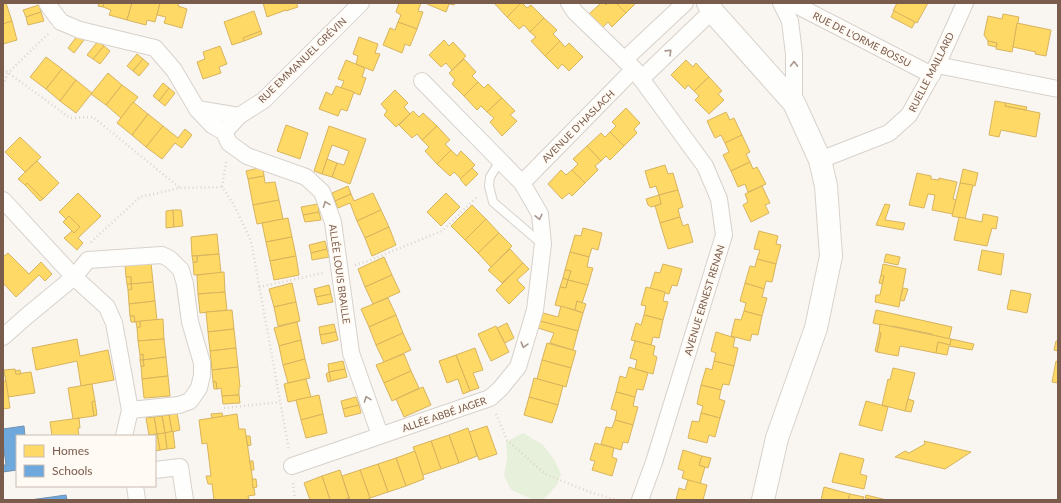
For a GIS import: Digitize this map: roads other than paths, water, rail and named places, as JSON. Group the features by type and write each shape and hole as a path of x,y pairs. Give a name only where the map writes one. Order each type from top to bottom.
{"main road":[{"path":"710,7 794,103 820,160 826,186 831,256 816,328 777,438 763,500"}],"street":[{"name":"ALLÉE LOUIS BRAILLE","path":"47,3 61,22 80,30 155,48 174,70 197,109 247,156 306,177 322,192 333,222 351,353 380,435"},
{"name":"RUE EMMANUEL GRÉVIN","path":"226,137 239,116 264,100 361,3"},
{"name":"AVENUE ERNEST RENAN","path":"569,3 575,12 633,69 705,166 719,199 724,235 654,462 640,500"},
{"name":"AVENUE D'HASLACH","path":"522,183 633,69 685,3"},
{"path":"781,3 790,21 794,47 794,103"},
{"name":"RUE DE L'ORME BOSSU","path":"792,3 934,70 1058,89"},
{"name":"RUELLE MAILLARD","path":"820,160 889,133 909,115 934,70 965,3"},
{"name":"AVENUE D'HASLACH","path":"633,69 710,7"},
{"name":"ALLÉE ABBÉ JAGER","path":"292,466 490,398 500,389 518,367 535,310 543,244 540,214 522,183 422,81"},
{"path":"197,109 239,116"},
{"path":"3,200 74,277 107,307 114,323 130,410 124,435"},
{"path":"3,337 74,277 88,260 162,255 170,259 181,270 185,284 190,322 202,363 202,375 199,388 190,400 179,405 130,410"},
{"path":"156,470 180,467 185,500"},
{"path":"135,487 137,500"}],"lane":[{"path":"500,161 490,177 489,186 493,202 543,244"}]}
